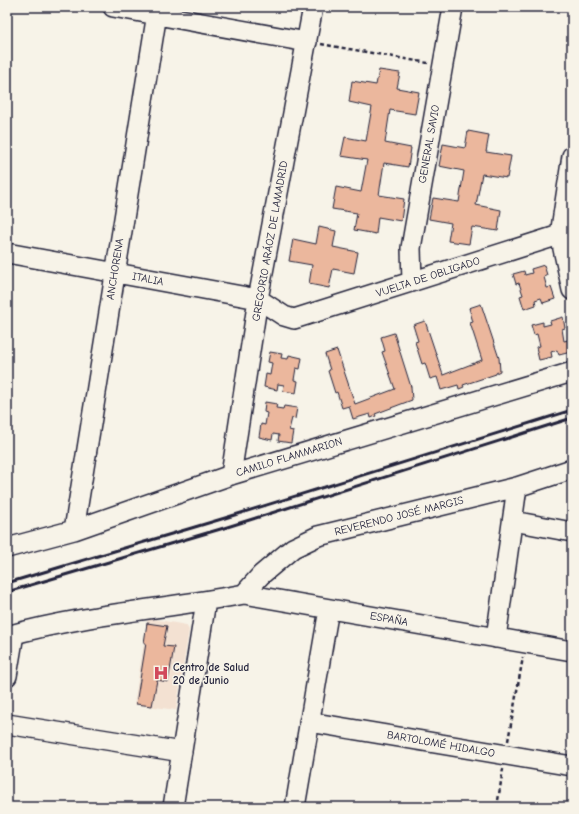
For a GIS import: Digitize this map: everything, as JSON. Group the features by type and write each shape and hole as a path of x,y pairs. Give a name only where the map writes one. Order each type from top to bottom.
{"street":[{"path":"113,7 157,11 307,42"},
{"name":"GREGORIO ARÁOZ DE LAMADRID","path":"231,475 258,299 313,7"},
{"name":"GENERAL SAVIO","path":"412,282 412,248 453,7"},
{"name":"ANCHORENA","path":"74,530 114,272 157,11"},
{"path":"572,156 566,233 572,290"},
{"name":"VUELTA DE OBLIGADO","path":"284,316 294,319 566,233"},
{"name":"ITALIA","path":"7,253 258,299 284,316"},
{"name":"CAMILO FLAMMARION","path":"12,545 74,530 231,475 572,372"},
{"name":"REVERENDO JOSÉ MARGIS","path":"244,594 261,575 293,548 318,536 517,487 572,469"},
{"path":"496,638 514,521 517,487"},
{"path":"514,521 572,532"},
{"name":"ESPAÑA","path":"206,601 244,594 572,651"},
{"path":"7,676 11,635 53,624 122,612 206,601 173,807"},
{"path":"295,807 329,609"},
{"name":"BARTOLOMÉ HIDALGO","path":"310,722 572,766"},
{"path":"7,724 182,752"}],"path":[{"path":"307,42 443,65"},
{"path":"496,807 525,643"}],"shaded area":[{"name":"Centro de Salud 20 de Junio","path":"148,618 186,625 189,630 176,710 134,704"}],"building":[{"path":"379,70 400,73 397,88 419,92 415,114 390,110 385,143 411,148 408,167 384,163 379,195 404,199 401,221 378,217 376,234 354,230 357,213 332,209 336,187 361,192 367,160 341,156 345,137 366,141 372,107 349,102 352,81 376,85"},
{"path":"468,131 489,135 486,152 511,156 507,178 482,174 476,205 501,210 498,231 472,227 469,244 448,241 451,223 429,219 433,198 459,202 464,171 439,166 443,144 465,148"},
{"path":"319,227 336,231 333,247 358,252 354,273 333,269 329,288 309,284 312,265 289,261 293,239 316,244"},
{"path":"544,265 547,275 544,277 547,288 551,287 555,299 543,303 541,298 535,300 536,305 524,309 520,296 523,295 519,283 516,284 513,274 524,271 525,275 532,273 531,269"},
{"path":"481,304 499,358 500,371 496,374 463,385 464,387 459,389 458,385 441,390 437,377 430,379 425,363 422,364 415,342 418,341 413,325 425,321 443,375 482,360 470,323 473,322 469,308"},
{"path":"563,317 565,328 562,329 564,341 568,340 571,352 559,355 557,350 551,352 552,357 539,360 536,347 540,346 537,334 534,335 531,325 543,322 543,326 551,324 550,321"},
{"path":"394,333 411,387 412,400 375,414 376,416 371,418 370,414 353,419 349,406 342,408 337,392 335,393 328,371 330,370 325,354 337,350 355,404 395,389 382,352 385,351 381,337"},
{"path":"270,352 282,354 281,358 288,359 289,355 302,358 300,369 296,368 294,380 298,381 296,393 283,391 284,385 278,384 277,390 264,387 266,374 270,375 272,363 268,362"},
{"path":"265,402 277,404 276,408 283,409 284,406 297,408 295,419 292,418 289,430 293,431 291,443 278,441 279,435 273,434 272,440 259,437 261,424 265,425 267,413 264,412"},
{"path":"147,623 167,626 163,646 174,647 168,682 157,680 152,706 136,704 146,643 144,643"}],"railway":[{"path":"7,583 225,518 572,410"},
{"path":"7,592 224,528 572,418"}],"place":[{"name":"Centro de Salud 20 de Junio","path":"161,673"}]}
